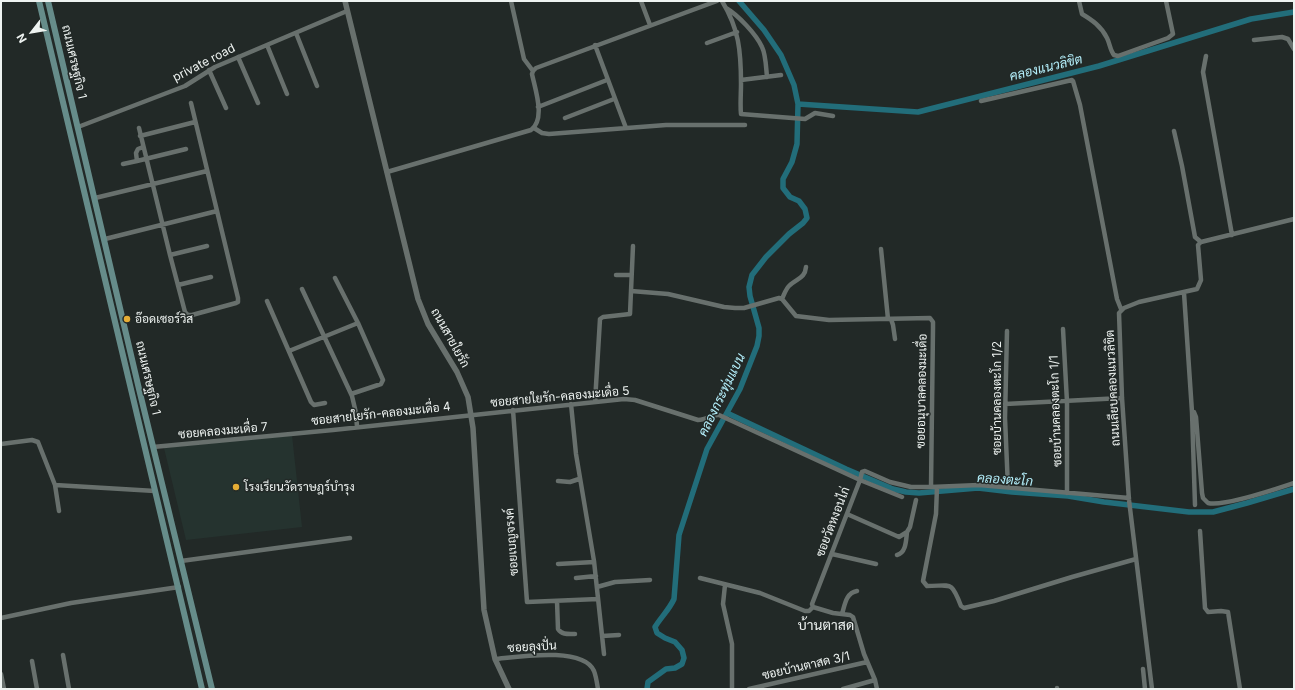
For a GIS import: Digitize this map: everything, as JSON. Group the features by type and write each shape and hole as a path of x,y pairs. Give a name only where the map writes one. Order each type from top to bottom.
{"main road":[{"name":"ถนนเศรษฐกิจ 1","path":"39,1 202,689"},
{"name":"ถนนเศรษฐกิจ 1","path":"48,1 153,448 212,689"},
{"path":"129,383 138,381"}],"street":[{"name":"ถนนสายใยรัก","path":"345,1 423,312 433,333 457,372 468,397 472,428 484,610 495,659 509,689"},
{"path":"387,172 534,128 539,118 532,74 533,71 524,59 511,1"},
{"path":"641,1 650,25"},
{"path":"533,71 536,68 595,45 717,1"},
{"path":"722,1 737,32 740,48 741,114 805,119 815,113 833,116"},
{"path":"1079,1 1082,14 1096,23 1107,39 1111,52 1114,56 1118,56 1168,38 1173,34 1166,1"},
{"path":"726,8 736,15 762,47 767,77"},
{"name":"private road","path":"78,127 186,86 209,70 347,11"},
{"path":"707,43 737,32"},
{"path":"296,33 317,86"},
{"path":"1254,40 1282,37 1288,38 1294,49"},
{"path":"267,45 287,94"},
{"path":"595,45 626,128"},
{"path":"1206,56 1203,72 1232,235"},
{"path":"238,57 258,103"},
{"path":"209,70 226,108"},
{"path":"741,80 781,75"},
{"path":"538,107 608,80"},
{"path":"981,101 1073,81 1082,119 1116,299 1121,309 1139,302 1197,289 1200,286 1201,280 1198,245 1201,242 1294,219"},
{"path":"565,118 614,98"},
{"path":"138,128 185,312 188,315 238,302 191,103"},
{"path":"140,136 195,122"},
{"path":"534,128 542,133 549,134 666,125 745,125"},
{"path":"1174,131 1195,237 1201,242"},
{"path":"137,161 136,152 138,149 143,147"},
{"path":"123,164 186,149"},
{"path":"95,198 207,170"},
{"path":"105,239 217,211"},
{"path":"170,255 207,246"},
{"path":"595,402 600,319 603,316 630,314 633,246"},
{"path":"881,249 889,319 893,324 895,340"},
{"path":"631,291 668,294 724,307 744,308 775,298 782,299 790,285 801,279 806,272 806,266"},
{"path":"616,275 631,275"},
{"path":"178,285 212,276"},
{"path":"335,278 358,323 383,380 381,384 351,394"},
{"path":"302,289 351,394 356,413 357,427"},
{"path":"1184,293 1192,412 1195,505"},
{"name":"ซอยอนุบาลคลองมะเดื่อ","path":"782,299 796,316 805,318 828,320 930,318 933,322 931,487"},
{"path":"267,301 311,402 314,405 325,403"},
{"name":"ถนนเลียบคลองแนวลิขิต","path":"1121,309 1119,313 1122,398 1129,499 1152,689"},
{"path":"289,352 358,323"},
{"name":"ซอยบ้านคลองตะโก 1/1","path":"1063,329 1067,402 1067,493"},
{"name":"ซอยบ้านคลองตะโก 1/2","path":"1008,332 1005,404 1008,488"},
{"path":"1005,404 1122,398"},
{"name":"ซอยสายใยรัก-คลองมะเดื่อ 5","path":"470,414 624,399 635,400 698,420 706,420 715,414 719,415"},
{"path":"571,404 579,479 596,576 604,654"},
{"name":"ซอยเบญจรงค์","path":"513,410 526,601 557,601 598,598"},
{"path":"1192,412 1194,412 1196,417 1203,498 1208,503 1225,502 1265,493 1294,483"},
{"name":"ซอยสายใยรัก-คลองมะเดื่อ 4","path":"294,434 470,414"},
{"name":"ซอยวัดหงอนไก่","path":"719,415 860,479 812,604 813,607"},
{"name":"ซอยคลองมะเดื่อ 7","path":"153,448 294,434"},
{"path":"1,444 32,440 38,442 55,484 59,511"},
{"path":"902,497 860,479 862,472 865,471 890,482 911,487 937,488 979,485 1129,499"},
{"path":"558,481 570,482 579,479"},
{"path":"55,484 155,491"},
{"path":"937,488 936,514 923,581 927,586 946,584 952,588 961,606 964,608 994,601 1136,559"},
{"path":"897,555 903,553 904,551 907,532 910,527 916,500"},
{"path":"847,514 899,537 907,532"},
{"path":"1200,531 1205,608 1208,612 1228,612 1240,689"},
{"path":"181,561 350,538"},
{"path":"832,554 876,564"},
{"path":"558,564 594,562"},
{"path":"576,578 596,576"},
{"path":"700,578 760,593 805,611 809,611 813,607 850,615 853,617 877,689"},
{"path":"597,587 615,582 650,580"},
{"path":"725,585 723,604 732,644 732,689"},
{"path":"1,618 71,603 179,587"},
{"path":"842,614 849,595 857,591"},
{"path":"557,601 558,629 564,634 575,634"},
{"path":"602,636 619,635"},
{"name":"ซอยลุงปั่น","path":"495,659 560,654 582,660 594,670 598,689"},
{"path":"63,655 69,689"},
{"path":"32,661 37,689"},
{"name":"ซอยบ้านตาสด 3/1","path":"749,689 867,662"},
{"path":"1143,670 1145,689"},
{"path":"1,674 4,689"},
{"path":"843,689 875,680"}],"shaded area":[{"name":"โรงเรียนวัดราษฎร์บํารุง","path":"292,435 302,527 186,540 164,448"}],"waterway":[{"name":"คลองกระทุ่มแบน","path":"647,689 648,682 666,669 675,668 682,664 684,658 682,650 675,642 657,633 655,627 674,599 679,535 707,449 740,389 757,346 759,328 749,287 752,275 766,257 807,218 805,209 799,201 790,197 783,188 783,179 792,162 797,144 798,104 794,85 781,55 764,30 739,1"},
{"name":"คลองแนวลิขิต","path":"798,104 918,112 1099,66 1251,19 1294,12"},
{"name":"คลองตะโก","path":"727,413 846,469 893,489 906,492 919,493 978,488 1068,496 1104,502 1189,512 1213,512 1294,489"}],"place":[{"name":"อ๊อดเซอร์วิส","path":"127,319"},
{"name":"โรงเรียนวัดราษฎร์บํารุง","path":"236,487"}],"district":[{"name":"บ้านตาสด","path":"826,626"}]}
